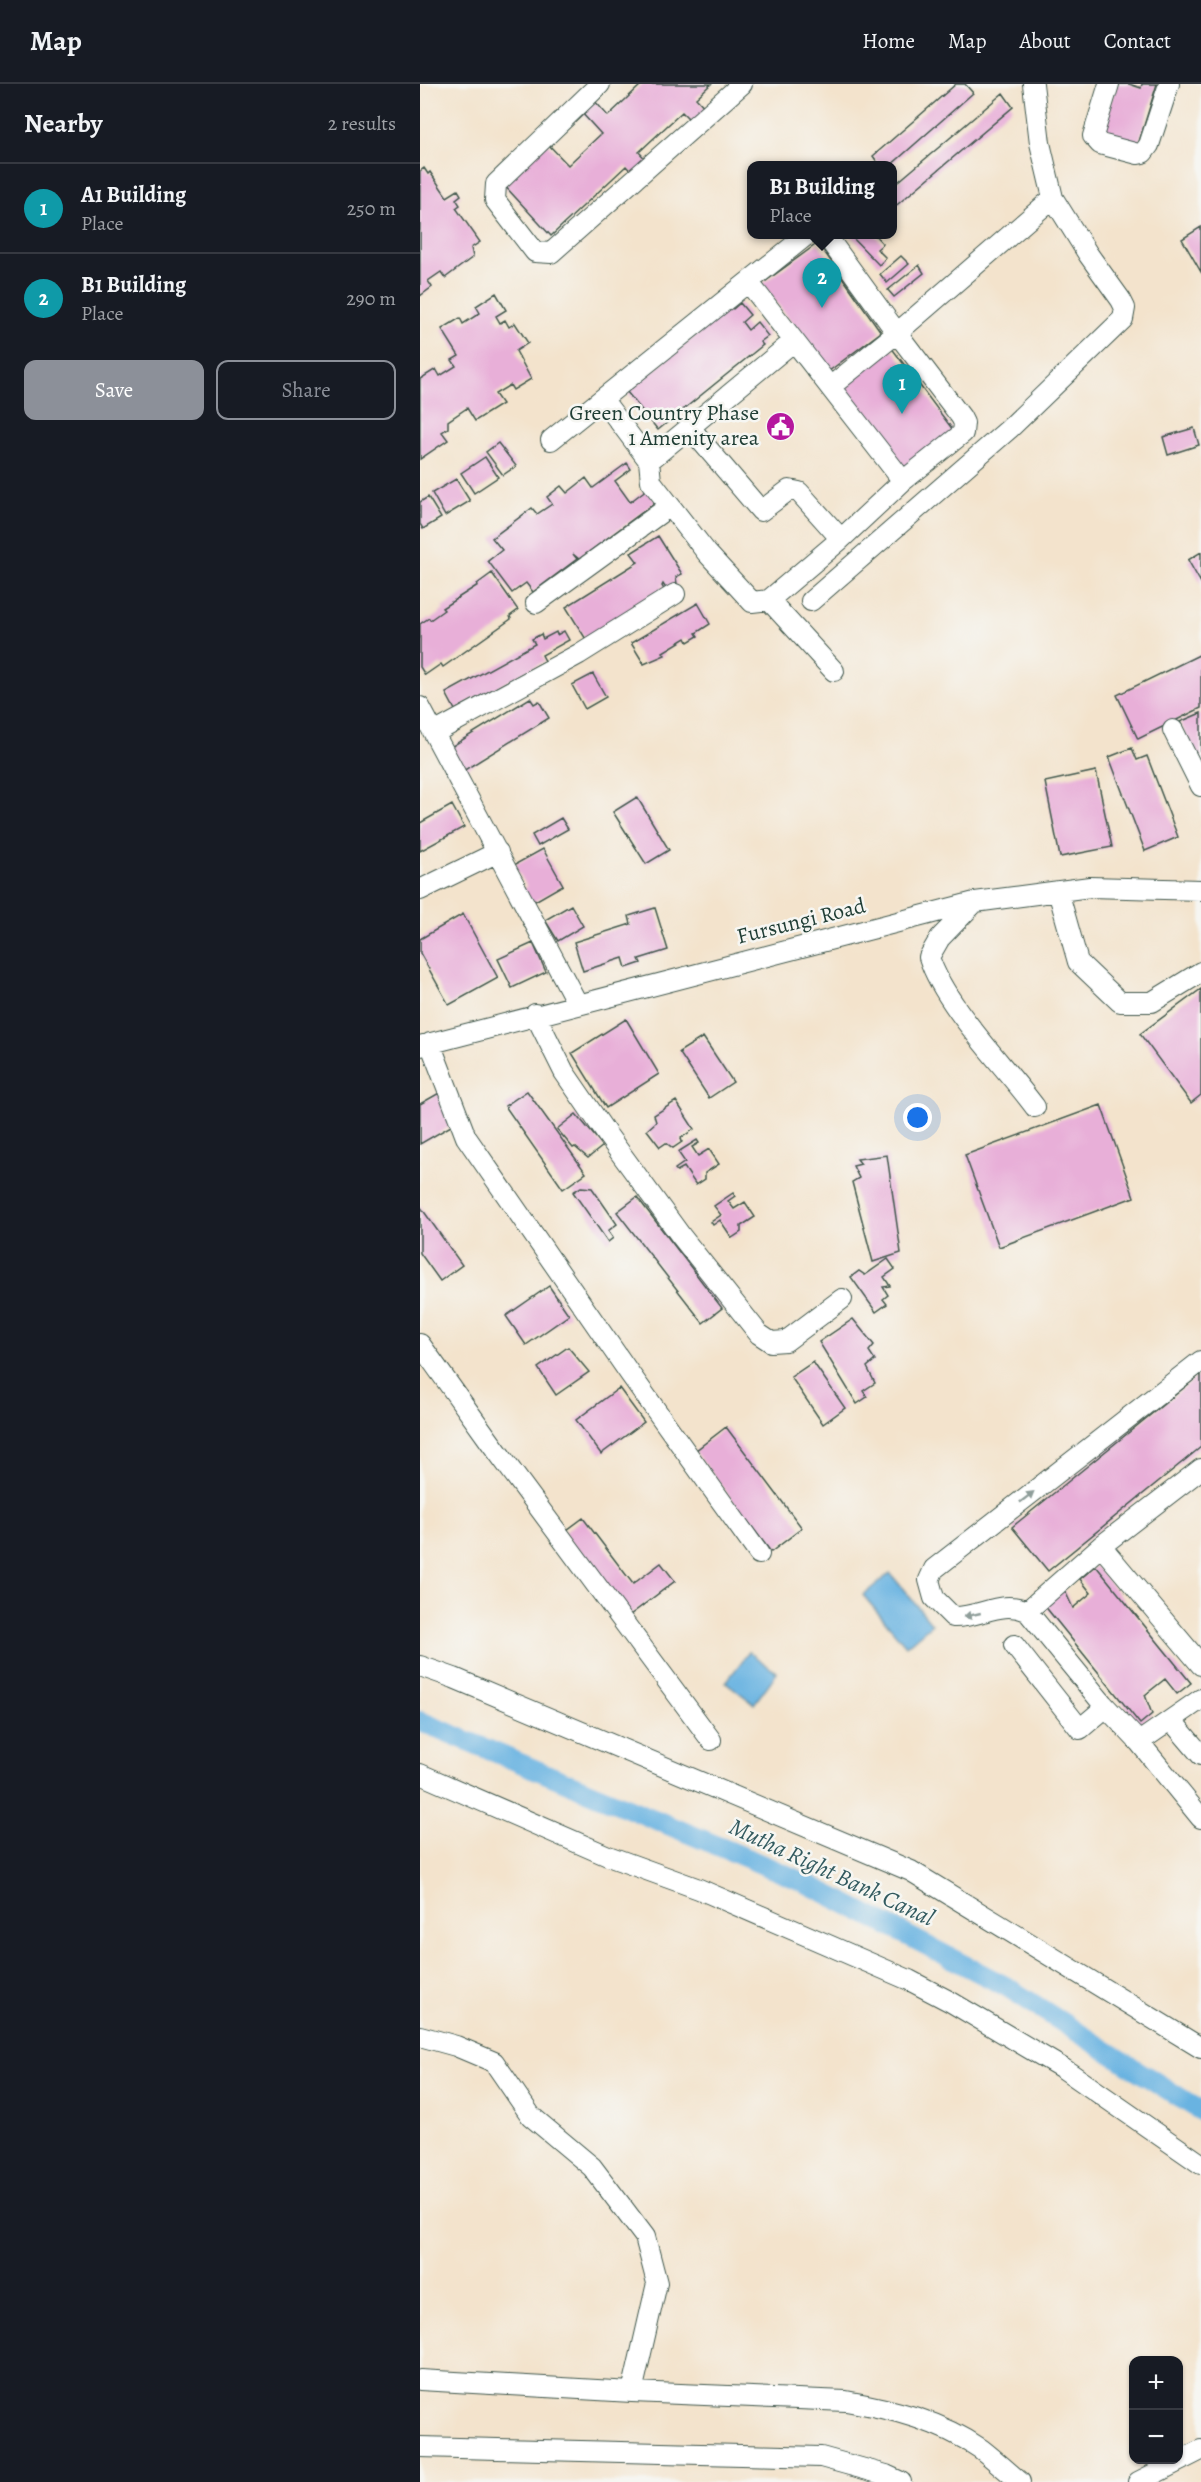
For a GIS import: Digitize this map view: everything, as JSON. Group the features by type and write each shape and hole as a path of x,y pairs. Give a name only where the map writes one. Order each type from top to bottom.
{"street":[{"path":"600,84 496,184 495,200 535,252 551,253 742,84"},
{"path":"811,602 1009,429 1123,319 1125,308 1121,300 1088,254 1053,198 1040,143 1032,84"},
{"path":"1109,84 1093,136 1100,144 1138,154 1143,153 1149,145 1169,84"},
{"path":"830,387 897,333 1053,198"},
{"path":"551,440 802,239"},
{"path":"603,400 649,461 651,481 747,599 759,603 769,600 841,539 903,481 960,436 965,428 961,417 829,239"},
{"path":"749,283 903,481"},
{"path":"649,461 691,429 794,342"},
{"path":"691,429 761,511 789,490 794,490 799,492 841,539"},
{"path":"536,603 670,506"},
{"path":"434,734 579,654 675,594"},
{"path":"769,600 834,671"},
{"path":"420,706 577,1004"},
{"path":"1173,730 1201,786"},
{"path":"420,890 498,852"},
{"name":"Fursungi Road","path":"425,1044 975,902 1090,887 1201,890"},
{"path":"1058,891 1078,962 1120,1002 1152,1002 1201,972"},
{"path":"975,902 940,938 929,957 935,975 1035,1107"},
{"path":"535,1014 564,1072 602,1127 681,1236 759,1334 771,1342 786,1341 842,1299"},
{"path":"425,1044 465,1137 759,1554"},
{"path":"420,1344 490,1443 711,1740"},
{"path":"1199,1811 1106,1707 1027,1611 1016,1606 997,1607 970,1618 954,1617 934,1598 929,1580 934,1569 1201,1361"},
{"path":"1027,1611 1101,1546 1201,1469"},
{"path":"1101,1546 1201,1665"},
{"path":"1014,1645 1080,1729 1106,1707"},
{"path":"420,1666 476,1687 911,1871 1201,2048"},
{"path":"1139,1742 1201,1699"},
{"path":"1172,1721 1201,1755"},
{"path":"420,1774 608,1856 699,1889 909,1980 951,2002 1064,2069 1201,2164"},
{"path":"420,2036 456,2046 494,2062 531,2116 592,2167 645,2237 657,2283 632,2392"},
{"path":"420,2380 846,2401 878,2407 923,2420 954,2433 981,2449 1020,2482"},
{"path":"420,2447 821,2457 886,2475 901,2482"},
{"path":"1138,2482 1201,2450"}],"water":[{"path":"890,1573 932,1624 906,1646 863,1595"},
{"path":"749,1652 777,1673 754,1704 726,1682"}],"building":[{"path":"642,84 711,84 696,98 708,111 694,124 682,112 639,152 650,164 636,177 626,166 551,236 503,184 547,143 568,165 601,134 581,112 594,100 608,116"},
{"path":"956,84 965,84 973,93 896,161 876,161 873,156"},
{"path":"1116,84 1129,84 1141,88 1142,84 1157,84 1137,148 1100,136"},
{"path":"1003,93 1013,107 897,205 897,183"},
{"path":"424,168 428,174 430,172 447,197 458,190 461,195 456,199 460,205 456,208 480,242 471,248 473,257 445,278 441,272 428,281 432,287 420,296 420,171"},
{"path":"1201,227 1201,272 1182,239"},
{"path":"854,239 878,239 883,244 877,249 886,258 879,265"},
{"path":"818,243 881,332 829,371 762,284"},
{"path":"901,256 909,264 887,283 880,274"},
{"path":"919,265 924,273 894,297 888,290"},
{"path":"496,293 506,310 496,316 500,323 505,320 509,327 515,323 528,343 516,351 531,379 513,390 510,385 495,394 502,404 475,421 467,408 448,421 448,428 442,432 448,440 420,459 420,379 436,369 440,376 456,366 452,360 459,356 442,329 460,318 463,324 480,313 476,306"},
{"path":"740,303 750,315 742,322 748,330 757,322 768,336 760,342 763,345 658,430 627,392 731,306 733,309"},
{"path":"891,347 962,442 912,482 842,387"},
{"path":"1194,428 1199,445 1168,455 1163,437"},
{"path":"498,443 516,466 503,475 486,452"},
{"path":"485,457 498,477 474,493 461,473"},
{"path":"627,463 631,469 615,481 630,502 647,489 656,502 579,559 573,554 577,559 533,592 526,583 512,593 488,561 502,550 492,538 532,508 537,514 552,504 547,497 561,486 567,493 586,478 593,488"},
{"path":"456,479 470,501 445,516 432,493"},
{"path":"428,497 441,518 423,529 420,524 420,502"},
{"path":"658,536 682,574 676,577 677,584 667,590 663,584 666,593 587,641 566,607 638,562 631,553"},
{"path":"1201,552 1201,583 1188,560"},
{"path":"492,573 518,610 510,616 511,619 443,667 441,664 425,675 420,667 420,624 429,618 430,620 444,610 442,608 478,585"},
{"path":"698,603 710,624 696,633 698,636 688,642 686,638 663,652 665,655 644,664 631,643"},
{"path":"564,631 569,640 542,655 545,661 455,710 446,693 535,644 532,639 541,634 543,639 556,632 557,635"},
{"path":"1201,654 1201,708 1138,739 1117,695"},
{"path":"593,674 606,697 585,709 572,685"},
{"path":"530,698 534,704 539,701 549,718 463,771 449,748"},
{"path":"1201,713 1201,771 1180,722"},
{"path":"1132,748 1137,760 1147,756 1178,837 1145,851 1109,757"},
{"path":"1096,771 1112,847 1060,857 1045,782"},
{"path":"637,797 669,850 646,864 613,812"},
{"path":"452,805 464,827 420,851 420,823"},
{"path":"561,818 568,829 538,846 532,835"},
{"path":"543,849 563,885 530,904 522,890 527,887 514,865"},
{"path":"571,905 583,926 558,941 545,920"},
{"path":"655,908 668,950 639,959 641,963 626,968 623,958 583,971 574,942 631,924 629,916"},
{"path":"463,914 498,978 449,1005 420,953 420,939"},
{"path":"533,943 546,972 512,988 498,959"},
{"path":"1201,989 1201,1095 1191,1103 1140,1034"},
{"path":"626,1019 659,1074 606,1108 572,1053"},
{"path":"703,1037 733,1082 709,1098 679,1052"},
{"path":"527,1091 586,1173 563,1189 505,1106"},
{"path":"441,1092 458,1122 420,1144 420,1104"},
{"path":"676,1101 694,1129 681,1138 682,1142 673,1148 666,1143 660,1147 647,1130 656,1122 654,1115"},
{"path":"1101,1105 1134,1197 999,1247 965,1155"},
{"path":"576,1114 603,1146 588,1158 575,1147 573,1148 557,1129"},
{"path":"697,1140 699,1143 692,1147 698,1156 709,1149 719,1164 705,1173 705,1179 696,1185 684,1167 677,1171 675,1169 685,1162 678,1152"},
{"path":"887,1155 901,1253 873,1262 852,1182 859,1178 853,1166 861,1164 857,1159"},
{"path":"581,1187 592,1188 617,1224 608,1231 613,1238 608,1242 573,1192"},
{"path":"733,1193 735,1196 728,1201 734,1209 745,1202 755,1217 741,1226 741,1232 732,1238 720,1220 713,1225 711,1222 721,1215 714,1206"},
{"path":"637,1197 722,1308 703,1323 617,1212"},
{"path":"420,1206 462,1265 440,1281 420,1253"},
{"path":"888,1259 895,1269 884,1277 890,1286 883,1287 888,1295 883,1299 887,1304 876,1312 851,1277 859,1271 865,1275"},
{"path":"549,1286 569,1315 526,1345 506,1316"},
{"path":"853,1319 874,1345 869,1351 875,1360 867,1367 875,1383 863,1391 867,1397 857,1404 819,1342"},
{"path":"568,1347 589,1372 556,1395 538,1368"},
{"path":"813,1362 845,1408 823,1424 791,1377"},
{"path":"1201,1374 1201,1447 1048,1571 1012,1527"},
{"path":"619,1388 644,1422 601,1454 576,1420"},
{"path":"726,1427 802,1528 771,1552 695,1451"},
{"path":"583,1518 633,1584 661,1563 675,1581 626,1618 563,1533"},
{"path":"1096,1566 1191,1683 1177,1694 1165,1679 1145,1695 1152,1714 1140,1724 1044,1605 1064,1589 1073,1608 1091,1593 1080,1579"}],"waterway":[{"name":"Mutha Right Bank Canal","path":"420,1721 804,1882 1007,1987 1201,2111"}],"place":[{"name":"B1 Building","path":"822,308"},
{"name":"A1 Building","path":"902,414"},
{"name":"Green Country Phase 1 Amenity area","path":"780,426"}]}
